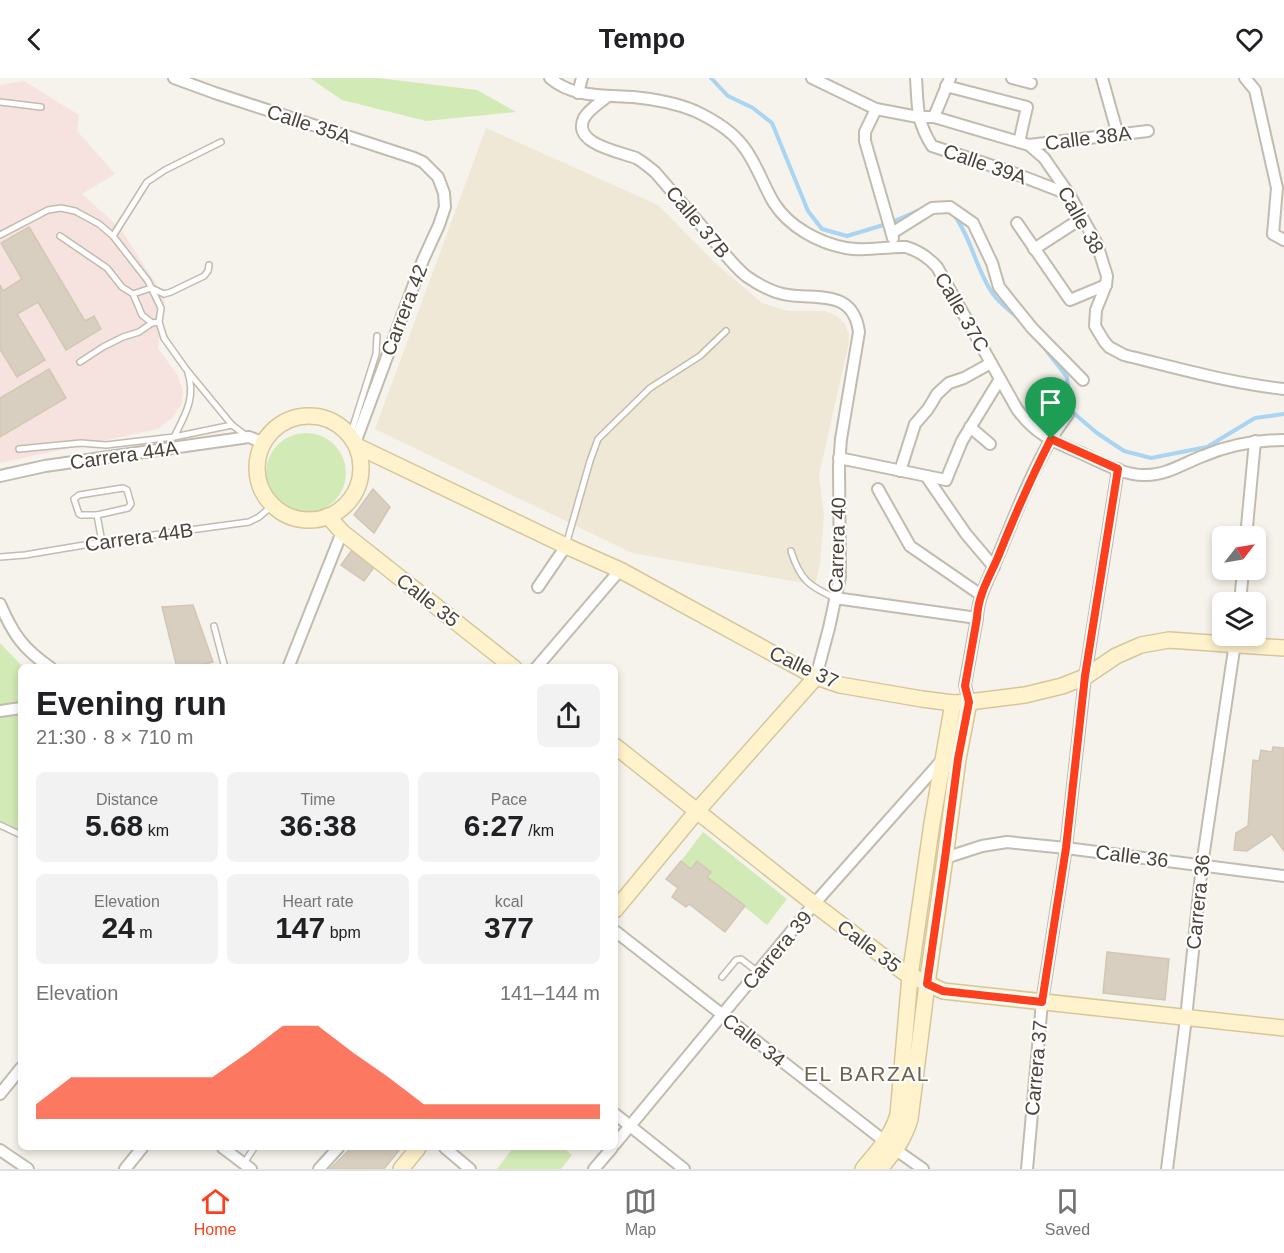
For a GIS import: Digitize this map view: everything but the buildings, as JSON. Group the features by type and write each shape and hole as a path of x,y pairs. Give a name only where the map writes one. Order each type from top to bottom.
{"street":[{"name":"Calle 35A","path":"174,78 414,158 423,162 438,177"},
{"name":"Calle 37C","path":"550,78 558,85 578,93 667,102 696,112 720,126 744,147 775,205 809,235 846,248 906,247 926,256 937,267 1017,409 1032,427 1051,439 1118,469 1145,476 1158,474 1220,450 1255,441 1284,440"},
{"path":"578,93 582,78"},
{"name":"Calle 38","path":"812,78 876,109 918,117 934,117 1024,143 1044,158 1069,194 1097,244 1107,276 1106,285 1096,310 1095,326 1104,341 1116,351 1124,354 1225,380 1284,389"},
{"path":"916,78 918,117"},
{"path":"1012,78 1031,83"},
{"path":"1102,78 1118,135"},
{"path":"1245,78 1255,90 1277,188 1273,234 1284,240"},
{"path":"934,117 948,82 1027,107 1024,143"},
{"name":"Calle 37B","path":"608,96 585,117 583,129 588,140 640,160 655,172 731,261 746,275 782,294 836,300 852,311 857,320"},
{"path":"876,109 865,132 865,141 896,247"},
{"name":"Calle 39A","path":"918,117 923,132 932,146 1069,194"},
{"name":"Calle 38A","path":"1024,143 1148,131"},
{"name":"Carrera 42","path":"354,442 423,260 443,216 444,193 438,177"},
{"path":"891,230 932,208 950,207 973,223 992,263 999,287 1032,327 1083,380"},
{"path":"1034,249 1082,218"},
{"path":"1017,223 1070,300 1106,285"},
{"name":"Carrera 40","path":"618,906 697,811 816,676 830,628 840,577 841,439 858,339 857,320"},
{"path":"900,471 915,424 937,394 949,384 991,363"},
{"path":"840,458 946,480 962,441 1000,379"},
{"path":"880,1169 890,1146 898,1115 910,976 932,823 969,702 965,686 978,606 984,585 994,567 1029,482 1051,439 1068,414"},
{"path":"314,416 330,420 344,430 354,442 361,459 356,490 341,508 328,516 312,519 288,515 273,505 264,492 258,476 256,440 281,424 296,417 314,416"},
{"path":"970,428 990,444"},
{"name":"Carrera 44A","path":"0,476 45,466 256,440"},
{"path":"1247,526 1255,441"},
{"name":"Calle 37","path":"354,442 620,570 816,676 840,685 922,699 953,703 969,702 1025,695 1062,686 1141,645 1169,640 1212,640"},
{"name":"Carrera 37","path":"1027,1169 1042,1002 1066,848 1085,676 1118,469"},
{"path":"926,476 966,534 994,567"},
{"path":"878,489 910,546 981,596"},
{"name":"Calle 35","path":"328,516 342,532 509,664"},
{"path":"290,664 342,532"},
{"path":"538,587 566,546"},
{"path":"539,664 620,570"},
{"path":"836,598 977,618"},
{"path":"0,604 18,639 46,664"},
{"name":"Calle 37","path":"1266,645 1284,648"},
{"name":"Carrera 36","path":"1167,1169 1202,865 1235,646"},
{"path":"863,1169 905,1135 910,1119 945,858 953,703 965,686"},
{"path":"0,711 18,708"},
{"name":"Calle 35","path":"618,748 905,973 943,991 1284,1029"},
{"name":"Carrera 39","path":"618,1141 814,904 950,759"},
{"name":"Calle 36","path":"945,858 969,849 994,843 1007,843 1066,848 1284,876"},
{"name":"Calle 34","path":"618,933 890,1146 923,1169"},
{"path":"0,1094 18,1072"},
{"path":"618,1116 684,1169"},
{"path":"0,1149 28,1169"},
{"path":"125,1169 140,1150"},
{"path":"226,1150 247,1166"},
{"path":"320,1169 336,1150"},
{"path":"401,1169 416,1150"},
{"path":"447,1150 471,1169"},
{"name":"Carrera 39","path":"594,1169 611,1150"}],"lane":[{"path":"0,102 41,107"},
{"path":"113,236 147,182 165,170 221,142"},
{"path":"0,234 48,210 61,208 99,224 113,236 142,271 162,308 159,322 164,338 186,369 232,425 256,440"},
{"path":"60,236 107,268 122,287 133,294 142,315 152,323"},
{"path":"133,294 151,288 164,294 171,292 204,276 209,265"},
{"path":"80,362 103,347 139,332 152,323 159,322"},
{"path":"566,546 598,439 650,388 700,356 726,331"},
{"path":"354,442 376,354 377,336"},
{"path":"174,437 187,412 191,398 186,369"},
{"path":"19,449 81,443 106,445 174,437 232,425"},
{"path":"123,488 127,490 131,504 128,508 97,515 81,515 74,499 79,495 123,488"},
{"name":"Carrera 44B","path":"0,557 249,522 273,505"},
{"path":"97,515 102,542"},
{"path":"791,551 802,576 815,589 836,598"},
{"path":"214,626 224,664"},
{"path":"0,825 18,834"},
{"path":"723,977 738,959 758,972"},
{"path":"247,1166 253,1150"}],"shaded area":[{"path":"24,81 79,115 77,131 115,174 82,194 120,228 165,298 158,348 178,376 183,392 181,405 173,417 158,429 0,463 0,85"},
{"path":"486,128 658,205 713,261 762,303 788,311 825,311 837,316 845,324 849,335 848,347 819,475 824,517 820,564 815,585 632,553 375,429"}],"green space":[{"path":"310,78 378,78 477,90 516,112 426,121 342,100"},
{"path":"306,433 321,436 334,445 343,458 346,473 343,488 334,501 321,510 306,513 291,510 278,501 269,488 266,473 269,458 278,445 291,436"},
{"path":"0,643 20,664 18,664 18,833 0,822"},
{"path":"703,832 787,899 767,925 707,877 711,872 698,861 691,869 681,861"},
{"path":"511,1150 566,1150 572,1155 561,1169 497,1169"}],"waterway":[{"path":"711,78 728,96 753,108 772,123 808,211 822,229 847,236 890,223 924,208"},
{"path":"954,215 965,234 987,285 998,300 1017,317"},
{"path":"1042,345 1067,377 1070,410 1097,433 1124,451 1151,458 1207,447 1255,418 1284,414"}],"district":[{"name":"EL BARZAL","path":"867,1074"}],"route":[{"path":"1051,439 1118,469 1085,676 1066,848 1042,1002 943,991 927,984 958,759 969,702 965,686 978,606 984,585 994,567 1029,482 1051,439"}]}
